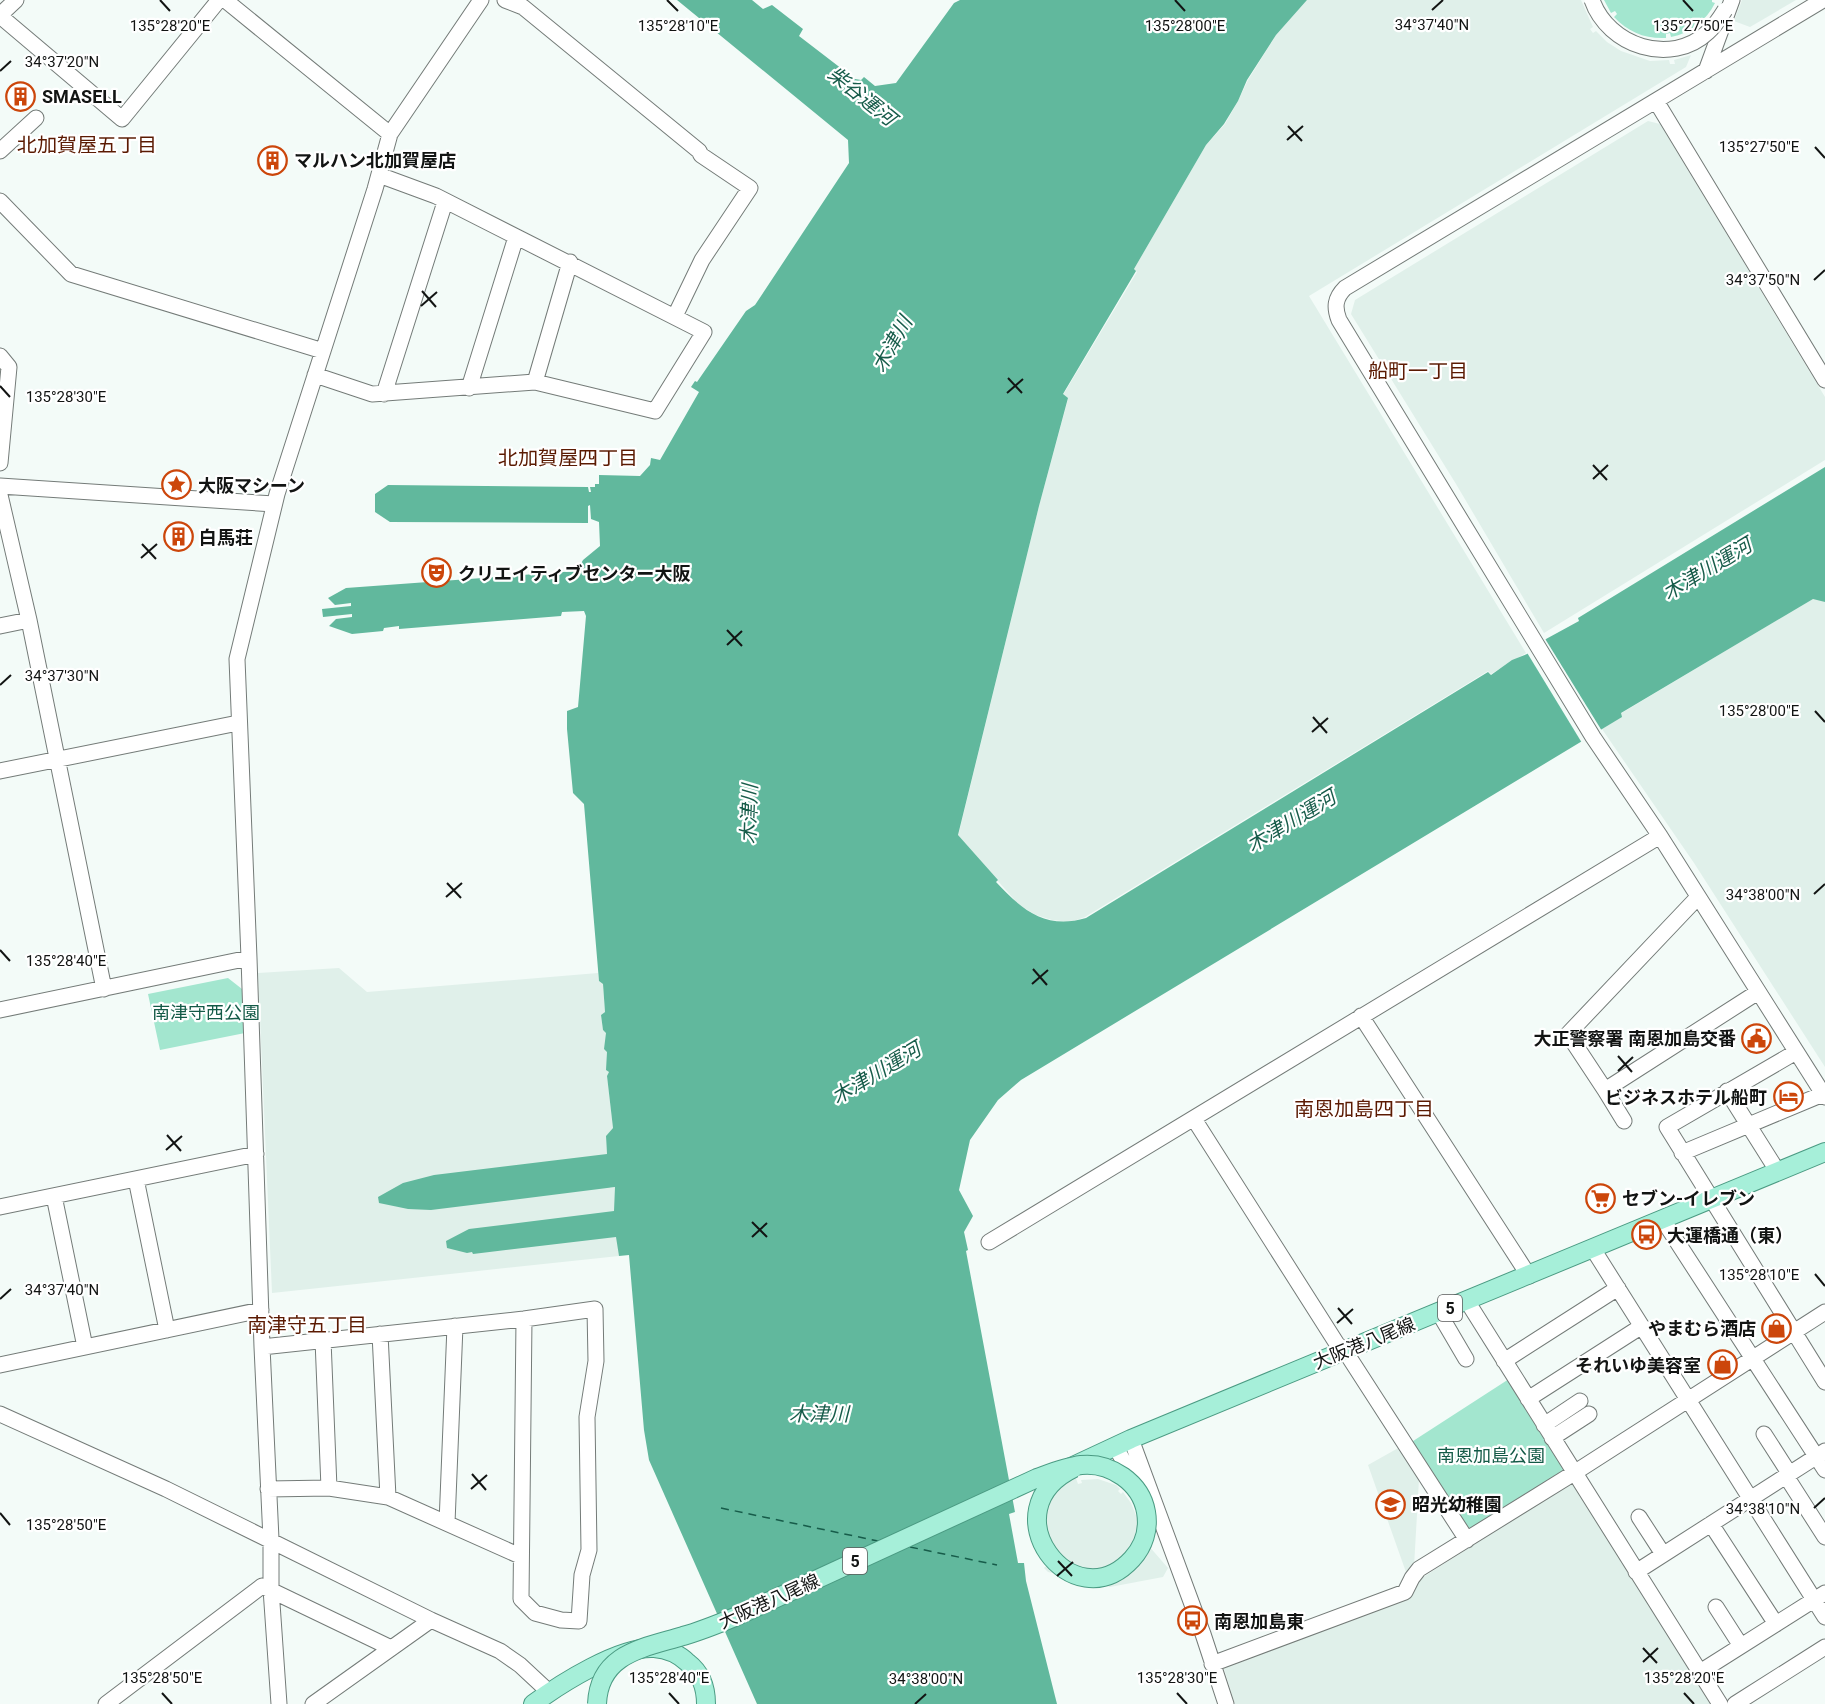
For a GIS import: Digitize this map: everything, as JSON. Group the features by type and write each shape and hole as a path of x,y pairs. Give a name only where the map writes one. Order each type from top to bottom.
{"main road":[{"name":"大阪港八尾線","path":"597,1704 599,1686 606,1674 616,1661 633,1651 706,1629 735,1617 1037,1478 1059,1470 1067,1468 1074,1467 1082,1465 1106,1468 1116,1473 1124,1477 1134,1487 1140,1496 1147,1516 1146,1529 1143,1544 1130,1562 1113,1573 1095,1577 1082,1576 1071,1573 1060,1568 1052,1560 1045,1551 1040,1542 1037,1530 1037,1519 1039,1507 1043,1496 1049,1487 1059,1477 1063,1474 1069,1470 1074,1468 1084,1466 1108,1469 1124,1478 1136,1490 1145,1513 1146,1529 1142,1544 1126,1564 1113,1572 1101,1575 1089,1576 1072,1572 1061,1567 1049,1556 1038,1530 1040,1507 1049,1488 1059,1477 1067,1471 1074,1465 1123,1442 1825,1152"},
{"name":"大阪港八尾線","path":"597,1704 601,1685 613,1666 633,1651 649,1648 676,1654 689,1662 702,1680 707,1704"},
{"name":"大阪港八尾線","path":"532,1704 601,1663 634,1651 656,1648 680,1656 693,1667 705,1691 707,1704"}],"street":[{"path":"16,0 0,16 122,119 219,0"},
{"path":"225,0 390,134"},
{"path":"279,1704 270,1589 271,1539 261,1347 237,658 274,504 390,134 481,0"},
{"path":"505,0 524,7 701,155 750,188 702,260 675,316"},
{"path":"1593,0 1600,16 1620,37 1643,47 1666,50 1686,45 1707,34 1718,22 1730,0"},
{"path":"1706,71 1725,21 1730,0"},
{"path":"1682,1153 1824,1095 1533,640 1339,320 1336,302 1339,294 1345,288 1706,71 1813,3"},
{"path":"1656,101 1825,380"},
{"path":"0,151 36,118"},
{"path":"315,375 372,394 535,382 655,411 704,332 436,196 379,175"},
{"path":"0,201 71,274 323,351"},
{"path":"384,394 445,202"},
{"path":"469,388 516,237"},
{"path":"535,382 570,262"},
{"path":"0,356 9,367 0,463"},
{"path":"0,486 274,504"},
{"path":"0,495 29,620 104,989"},
{"path":"0,626 29,620"},
{"path":"0,771 238,723"},
{"path":"989,1242 1660,836"},
{"path":"1624,1121 1568,1034 1698,897"},
{"path":"0,1010 249,958"},
{"path":"1605,1090 1758,992"},
{"path":"1361,1016 1529,1275"},
{"path":"1796,1052 1667,1127 1825,1382"},
{"path":"1727,1091 1778,1172"},
{"path":"1194,1119 1337,1344 1467,1540"},
{"path":"0,1207 256,1154"},
{"path":"136,1179 167,1330"},
{"path":"54,1196 85,1347"},
{"path":"1663,1220 1753,1359 1821,1454 1825,1470"},
{"path":"1593,1249 1750,1498 1820,1597 1825,1617"},
{"path":"1504,1361 1618,1288"},
{"path":"1467,1301 1720,1704"},
{"path":"261,1347 524,1319 595,1309 596,1361 587,1418 589,1550 582,1575 579,1621 561,1620 535,1613 521,1599 524,1319"},
{"path":"0,1365 261,1310"},
{"path":"1212,1664 1405,1592 1419,1569 1825,1312"},
{"path":"1439,1313 1466,1359"},
{"path":"447,1523 455,1326"},
{"path":"1528,1399 1642,1326"},
{"path":"380,1334 388,1497"},
{"path":"323,1340 329,1488"},
{"path":"1548,1431 1585,1408"},
{"path":"0,1414 166,1489 431,1620 500,1651 520,1665 549,1692"},
{"path":"1764,1434 1825,1537"},
{"path":"1123,1442 1169,1543 1226,1704"},
{"path":"1636,1572 1821,1454"},
{"path":"268,1489 329,1488 388,1497 520,1556"},
{"path":"1639,1517 1663,1554"},
{"path":"1711,1524 1776,1624"},
{"path":"106,1704 262,1586 391,1648"},
{"path":"1700,1672 1820,1597"},
{"path":"1716,1607 1741,1646"},
{"path":"313,1704 431,1620"},
{"path":"1735,1704 1825,1647"}],"shaded area":[{"path":"1307,0 1581,0 1593,27 1590,29 1593,33 1596,31 1621,51 1650,61 1669,60 1670,64 1675,64 1674,60 1691,55 1686,67 1309,296 1526,653 1491,674 1488,671 1085,917 1071,922 1052,920 1036,915 1019,905 958,836 1039,506 1068,399 1063,395 1137,272 1134,269 1206,145 1225,124 1248,80 1276,35"},
{"path":"1742,0 1796,0 1750,27 1734,21"},
{"path":"1648,121 1660,124 1825,397 1825,460 1544,633 1456,484 1351,314 1355,300"},
{"path":"1814,598 1825,602 1825,1067 1694,863 1602,729 1621,717 1620,714"},
{"path":"339,968 367,992 598,973 599,981 603,984 605,1012 601,1015 603,1030 606,1033 609,1074 607,1076 613,1128 606,1136 607,1154 610,1188 615,1187 619,1256 272,1293 258,973"},
{"path":"1400,1447 1419,1479 1414,1567 1407,1575 1368,1465"},
{"path":"1070,1461 1078,1484 1082,1483 1081,1480 1098,1479 1116,1485 1121,1494 1123,1492 1131,1503 1148,1545 1168,1568 1163,1577 1110,1587 1048,1572 1044,1568 1047,1565 1037,1553 1031,1539 1030,1509"},
{"path":"1572,1482 1714,1704 1235,1704 1224,1665 1414,1592 1414,1583"}],"green space":[{"path":"1604,0 1712,0 1715,3 1702,21 1691,29 1671,37 1670,33 1666,34 1666,38 1658,38 1637,34 1625,27 1614,17 1617,14 1615,11 1611,13"},
{"name":"南津守西公園","path":"228,978 242,989 245,1033 160,1050 148,994"},
{"name":"南恩加島公園","path":"1509,1379 1565,1468 1564,1473 1468,1533 1410,1443"}],"water":[{"path":"677,0 752,0 763,9 772,5 803,29 799,36 855,79 861,80 864,77 875,86 896,83 954,3 960,0 1307,0 1276,35 1247,80 1224,124 1206,145 1134,269 1136,271 1063,394 1068,398 958,835 998,880 996,882 1015,901 1036,915 1059,921 1086,918 1488,672 1491,675 1512,660 1527,654 1546,639 1579,621 1578,618 1825,467 1825,602 1813,599 1621,713 1622,717 1021,1080 998,1100 970,1140 959,1190 973,1216 964,1232 968,1250 966,1251 1015,1512 1009,1514 1018,1563 1024,1563 1026,1581 1057,1704 757,1704 649,1460 644,1430 629,1255 619,1256 616,1237 473,1254 447,1248 446,1241 469,1229 614,1211 615,1187 431,1210 408,1209 379,1203 378,1197 403,1183 434,1175 607,1154 606,1136 613,1128 607,1076 609,1072 606,1070 607,1052 604,1049 606,1033 603,1030 601,1015 605,1012 603,984 599,981 584,804 573,793 567,729 567,711 578,707 586,616 584,611 562,612 561,616 399,629 399,626 384,628 383,631 352,634 329,626 336,619 352,617 352,614 323,617 322,609 351,606 351,603 335,605 328,598 346,588 577,571 583,560 600,546 599,522 591,519 590,505 588,506 588,523 390,522 375,512 375,494 388,485 588,487 591,492 590,487 599,484 599,475 640,476 650,465 651,458 660,460 699,392 691,387 695,381 697,382 746,311 755,305 849,163 848,140"}],"pier":[{"path":"1544,637 1602,731 1582,743 1526,651"}],"ferry route":[{"path":"721,1508 878,1541"},
{"path":"910,1547 997,1565"}],"place":[{"name":"SMASELL","path":"21,96"},
{"name":"マルハン北加賀屋店","path":"273,160"},
{"name":"大阪マシーン","path":"177,485"},
{"name":"白馬荘","path":"178,537"},
{"name":"クリエイティブセンター大阪","path":"437,573"},
{"name":"大正警察署 南恩加島交番","path":"1757,1038"},
{"name":"ビジネスホテル船町","path":"1788,1097"},
{"name":"セブン-イレブン","path":"1601,1198"},
{"name":"大運橋通（東）","path":"1646,1235"},
{"name":"やまむら酒店","path":"1777,1328"},
{"name":"それいゆ美容室","path":"1722,1365"},
{"name":"昭光幼稚園","path":"1391,1504"},
{"name":"南恩加島東","path":"1193,1621"}],"district":[{"name":"北加賀屋五丁目","path":"87,145"},
{"name":"船町一丁目","path":"1418,371"},
{"name":"北加賀屋四丁目","path":"568,458"},
{"name":"南恩加島四丁目","path":"1364,1109"},
{"name":"南津守五丁目","path":"307,1325"}],"water label":[{"name":"柴谷運河","path":"862,96"},
{"name":"木津川","path":"892,344"},
{"name":"木津川運河","path":"1707,569"},
{"name":"木津川","path":"749,814"},
{"name":"木津川運河","path":"1291,821"},
{"name":"木津川運河","path":"876,1073"},
{"name":"木津川","path":"819,1414"}]}
